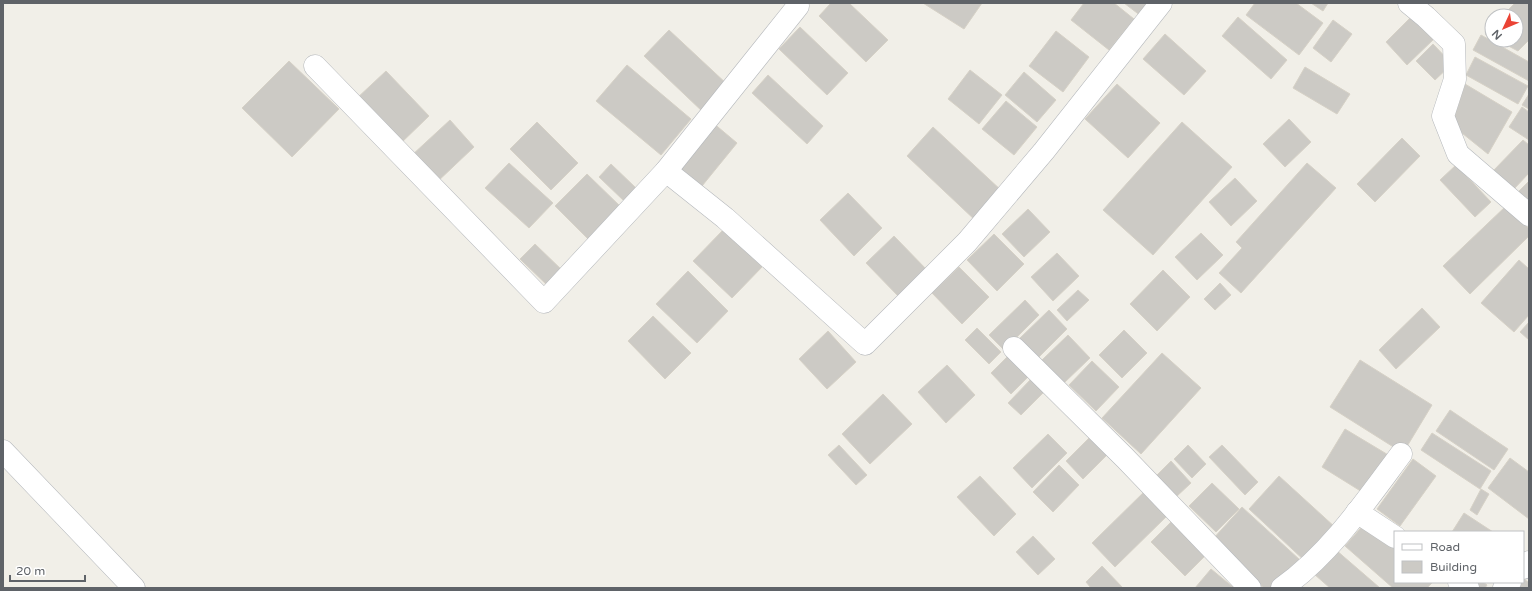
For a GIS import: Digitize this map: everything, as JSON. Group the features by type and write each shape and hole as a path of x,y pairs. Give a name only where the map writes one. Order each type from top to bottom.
{"street":[{"path":"666,171 726,218 865,344 967,242 1044,151 1161,3"},
{"path":"1409,3 1454,44 1455,79 1443,116 1458,154 1529,215"},
{"path":"316,66 544,302 666,171 798,6"},
{"path":"1014,348 1125,458 1250,588"},
{"path":"3,451 134,588"},
{"path":"1282,588 1309,566 1358,512 1401,454"},
{"path":"1358,512 1394,536"}],"building":[{"path":"831,3 849,3 888,40 866,62 819,16"},
{"path":"923,3 982,3 964,29"},
{"path":"1084,3 1114,3 1134,19 1109,50 1071,20"},
{"path":"1124,3 1151,3 1141,16"},
{"path":"1255,3 1296,3 1323,23 1299,55 1246,15"},
{"path":"1311,3 1328,3 1323,11"},
{"path":"1515,3 1529,3 1529,40 1524,45 1524,8 1510,8"},
{"path":"1414,14 1436,37 1407,65 1386,42"},
{"path":"1238,17 1287,60 1271,79 1222,36"},
{"path":"1333,20 1352,34 1331,62 1313,48"},
{"path":"800,27 848,73 827,95 779,49"},
{"path":"669,30 729,86 704,113 644,56"},
{"path":"1056,31 1089,57 1063,92 1029,66"},
{"path":"1165,34 1206,71 1184,95 1143,59"},
{"path":"1481,35 1484,37 1484,48 1504,48 1529,62 1529,81 1473,50"},
{"path":"1433,44 1452,64 1435,80 1416,61"},
{"path":"1512,48 1521,48 1518,51"},
{"path":"1475,57 1528,86 1518,104 1466,75"},
{"path":"289,61 339,109 292,157 242,108"},
{"path":"627,65 691,119 661,155 596,101"},
{"path":"1305,67 1350,94 1337,114 1293,88"},
{"path":"970,70 1002,95 979,124 948,99"},
{"path":"386,71 429,116 399,145 355,100"},
{"path":"1024,72 1056,100 1037,122 1005,95"},
{"path":"768,75 823,126 807,144 752,93"},
{"path":"1117,84 1160,123 1128,158 1085,119"},
{"path":"1465,84 1512,112 1488,154 1452,125"},
{"path":"1529,94 1529,109 1522,105"},
{"path":"1006,101 1037,127 1014,155 982,129"},
{"path":"1522,107 1529,112 1529,140 1509,127"},
{"path":"1289,119 1311,142 1285,167 1263,144"},
{"path":"450,120 474,147 436,183 411,156"},
{"path":"537,122 578,163 551,190 510,149"},
{"path":"712,122 737,143 702,186 677,166"},
{"path":"1182,122 1232,167 1153,255 1103,210"},
{"path":"933,127 1003,192 976,221 907,156"},
{"path":"1402,138 1420,156 1375,202 1357,184"},
{"path":"1523,140 1529,145 1529,173 1514,189 1493,171"},
{"path":"509,163 553,203 529,228 485,188"},
{"path":"1307,163 1336,188 1241,293 1219,273 1242,248 1236,242"},
{"path":"611,164 636,188 624,201 599,177"},
{"path":"1456,165 1491,202 1475,217 1440,180"},
{"path":"587,174 623,209 590,241 555,206"},
{"path":"1235,178 1257,201 1231,226 1209,202"},
{"path":"1529,181 1529,205 1517,193"},
{"path":"848,193 882,228 854,256 820,220"},
{"path":"1506,206 1529,229 1529,236 1470,294 1443,266"},
{"path":"1028,209 1050,232 1024,257 1002,234"},
{"path":"724,229 763,266 732,298 693,261"},
{"path":"1201,233 1223,255 1197,280 1175,257"},
{"path":"994,234 1024,264 997,291 967,260"},
{"path":"894,236 928,271 900,298 866,263"},
{"path":"535,244 564,272 549,287 520,259"},
{"path":"1057,253 1079,276 1053,301 1031,277"},
{"path":"1519,260 1529,269 1529,315 1514,332 1481,303"},
{"path":"959,267 989,297 962,324 932,293"},
{"path":"1163,270 1190,297 1157,331 1130,304"},
{"path":"688,271 728,311 697,343 656,304"},
{"path":"1220,283 1231,295 1215,310 1204,299"},
{"path":"1078,290 1089,300 1067,321 1057,310"},
{"path":"1025,300 1039,315 1004,350 989,335"},
{"path":"1422,308 1440,327 1396,369 1379,350"},
{"path":"1049,310 1067,329 1037,359 1018,340"},
{"path":"653,316 691,353 665,379 628,341"},
{"path":"1529,322 1529,340 1520,332"},
{"path":"977,328 1001,352 989,364 965,340"},
{"path":"1124,330 1147,353 1122,378 1099,355"},
{"path":"828,331 856,362 827,389 799,359"},
{"path":"1068,335 1090,358 1064,383 1042,360"},
{"path":"1012,352 1033,372 1011,394 991,373"},
{"path":"1162,353 1201,388 1141,454 1102,418"},
{"path":"1360,360 1432,405 1403,453 1330,407"},
{"path":"1092,361 1119,387 1096,411 1069,385"},
{"path":"947,365 975,395 946,423 918,392"},
{"path":"1032,378 1045,391 1021,415 1008,403"},
{"path":"883,394 912,424 870,464 842,434"},
{"path":"1450,410 1508,449 1494,470 1436,431"},
{"path":"1345,429 1390,456 1367,495 1322,467"},
{"path":"1094,433 1112,450 1083,479 1066,461"},
{"path":"1432,433 1491,471 1480,489 1421,450"},
{"path":"1048,434 1067,453 1032,488 1013,468"},
{"path":"839,445 867,475 856,485 828,455"},
{"path":"1188,445 1206,464 1192,478 1174,459"},
{"path":"1222,445 1258,482 1245,495 1209,457"},
{"path":"1510,458 1529,472 1529,519 1488,488"},
{"path":"1413,459 1436,476 1400,526 1377,509"},
{"path":"1171,461 1191,483 1176,497 1156,476"},
{"path":"1059,465 1079,485 1053,512 1033,492"},
{"path":"980,476 1016,514 994,536 957,497"},
{"path":"1279,476 1336,528 1306,562 1249,509"},
{"path":"1212,483 1239,509 1216,532 1189,506"},
{"path":"1147,489 1170,513 1115,567 1092,543"},
{"path":"1481,489 1489,494 1477,515 1470,510"},
{"path":"1242,507 1300,560 1274,588 1264,588 1212,540"},
{"path":"1464,513 1491,531 1453,531"},
{"path":"1175,518 1209,552 1185,576 1151,542"},
{"path":"1367,521 1394,545 1394,583 1432,583 1427,588 1393,588 1345,546"},
{"path":"1033,536 1055,559 1038,575 1016,552"},
{"path":"1336,550 1380,588 1330,588 1314,574"},
{"path":"1102,566 1123,588 1091,588 1086,582"},
{"path":"1211,569 1234,588 1195,588"},
{"path":"1524,579 1529,583 1529,588 1514,588 1518,583 1524,583"},
{"path":"1464,583 1484,583 1487,585 1485,588 1471,588"}]}
